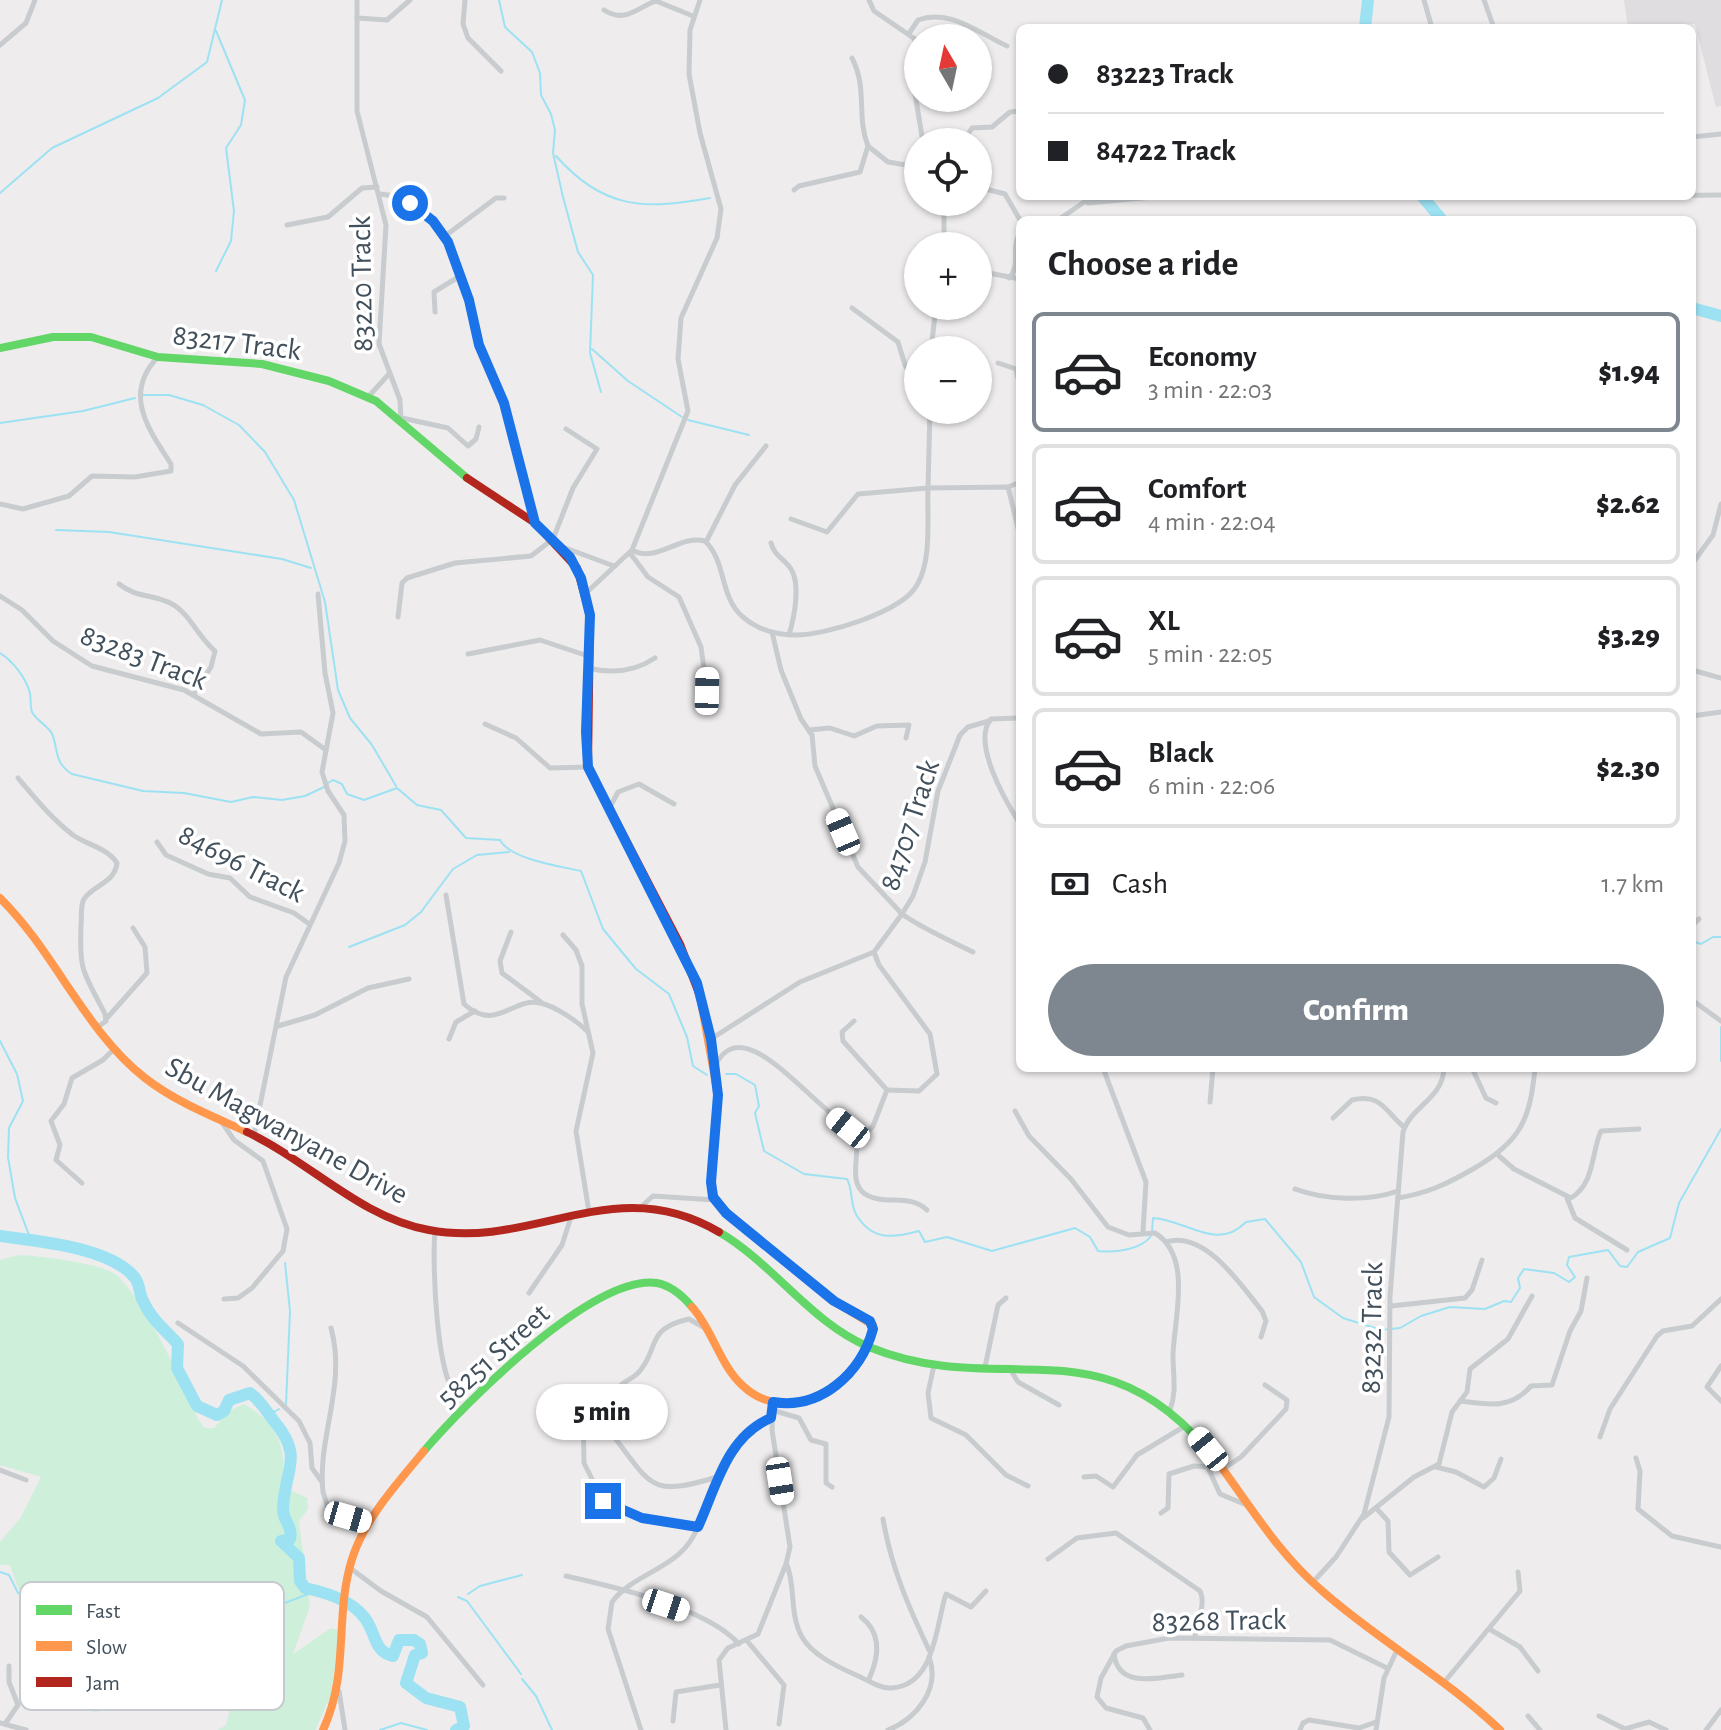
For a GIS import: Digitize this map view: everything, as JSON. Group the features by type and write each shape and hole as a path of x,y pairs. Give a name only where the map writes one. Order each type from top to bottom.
{"street":[{"path":"0,45 26,23 35,0"},
{"name":"83220 Track","path":"357,0 357,111 379,191 386,247 379,344 400,400 402,420"},
{"path":"357,18 387,20 410,0"},
{"path":"465,0 463,24 468,38 501,71"},
{"path":"585,594 631,551 687,417 688,397 678,359 681,318 714,247 721,220 718,190 690,89 688,43 693,16 700,0"},
{"path":"869,0 874,11 904,28"},
{"path":"1424,0 1431,24"},
{"path":"1484,0 1493,24"},
{"path":"604,10 623,16 656,1 693,16"},
{"path":"915,24 918,20 939,17 963,24"},
{"path":"992,37 1007,46"},
{"path":"794,190 804,184 860,172 868,146 863,119 863,88 852,58"},
{"path":"972,128 992,127 1010,112 1016,111"},
{"path":"1696,137 1721,134"},
{"path":"868,146 888,162 904,165"},
{"path":"287,225 328,217 362,188 395,196 420,209 445,236 460,276 476,339 504,403 535,523"},
{"path":"992,191 1005,194 1018,216"},
{"path":"1696,195 1721,195"},
{"path":"382,206 395,196"},
{"path":"445,236 496,198 504,198"},
{"path":"1065,216 1088,203 1120,200"},
{"path":"1009,278 1016,268"},
{"path":"992,274 1016,279"},
{"path":"435,312 434,292 460,276"},
{"path":"852,308 898,342 904,362"},
{"name":"83217 Track","path":"0,348 41,339 79,337 103,339 158,357 262,364 329,381 368,397 402,420 468,479 535,523 557,542 577,568 590,615 588,767"},
{"path":"0,504 23,509 69,496 92,476 135,477 171,471 171,464 146,429 141,409 144,378 158,357"},
{"path":"998,363 1016,370"},
{"path":"368,397 389,374"},
{"path":"402,420 448,428 465,446 474,443 479,427"},
{"path":"631,551 644,554 692,540 706,542 716,555 734,608 755,625 772,632 789,635 814,633 855,621 897,603 913,592 922,573 930,424"},
{"path":"398,617 402,583 407,578 455,563 526,558 557,542 573,488 597,452 594,444 566,429"},
{"path":"706,542 735,485 766,446"},
{"path":"791,519 827,532 858,494 928,488 1008,487 1016,484"},
{"path":"1008,487 1016,520"},
{"path":"1696,559 1712,538 1721,504"},
{"name":"83217 Track","path":"557,542 615,566"},
{"path":"771,543 777,558 790,568 793,576 795,611 789,635"},
{"path":"631,551 648,577 679,597 701,647 707,691"},
{"path":"119,584 132,594 178,607 200,639 215,651 211,667 193,695"},
{"path":"254,1135 286,977 308,923 331,881 345,841 344,815 324,780 333,713 325,673 318,594"},
{"name":"83283 Track","path":"0,596 79,660 193,695 256,732 266,735 301,732 326,750"},
{"path":"772,632 777,660 809,730 815,766 858,867 902,914 919,926 940,933 973,952"},
{"path":"468,654 540,640 588,656"},
{"path":"587,667 607,672 632,669 655,658"},
{"path":"1696,671 1721,678"},
{"path":"1696,715 1721,712"},
{"name":"84707 Track","path":"874,952 913,896 925,862 938,791 960,735 968,727 996,717 1016,718"},
{"path":"988,722 985,735 991,765 1016,817"},
{"path":"485,724 516,738 550,768 588,767 691,967 711,1039 715,1066 718,1095 711,1182 717,1202 834,1301 870,1321 873,1329 849,1373 827,1393 805,1402 773,1406"},
{"path":"809,730 830,728 854,736 877,726 909,725 906,738"},
{"path":"18,778 56,820 75,836 112,856 117,863 115,871 103,885 84,899 79,957 106,1019"},
{"path":"609,810 618,792 639,784 674,804"},
{"name":"84696 Track","path":"157,842 166,855 208,874 230,878 250,897 294,913 308,923"},
{"path":"446,895 463,1001 476,1011 501,1015 526,1004 541,1003"},
{"name":"Sbu Magwanyane Drive","path":"0,898 35,934 115,1048 154,1086 254,1135 382,1214 435,1232 484,1235 589,1213 642,1206 680,1213 715,1229 865,1345 934,1365 1067,1371 1108,1378 1138,1390 1188,1425 1217,1466 1313,1583 1398,1648 1446,1680 1500,1730"},
{"path":"99,1026 147,973 145,947 133,928"},
{"path":"511,932 500,961 502,973 541,1003 589,1033"},
{"path":"563,935 576,950 582,966 582,1004 589,1033 592,1066 576,1131 589,1213"},
{"path":"711,1039 800,982 874,952 879,965 930,1034 937,1074 919,1091 887,1090 843,1041 842,1032 854,1021"},
{"path":"278,1026 315,1015 368,988 409,979"},
{"path":"1696,1003 1721,1021"},
{"path":"449,1039 456,1022 476,1011"},
{"path":"715,1066 727,1050 743,1047 791,1075 856,1132 863,1133 872,1129 887,1090"},
{"path":"82,1183 57,1162 60,1145 51,1130 51,1121 64,1104 75,1075 103,1060 115,1048"},
{"path":"1105,1072 1146,1182 1143,1231"},
{"path":"1210,1102 1213,1072"},
{"path":"1333,1118 1352,1100 1371,1098 1384,1103 1404,1127 1433,1098 1445,1072"},
{"path":"1474,1072 1486,1098 1496,1103"},
{"path":"1398,1198 1445,1186 1499,1156 1529,1111 1534,1072"},
{"path":"1015,1111 1029,1136 1071,1179 1108,1227 1129,1235 1143,1231 1155,1233 1166,1242 1176,1269 1178,1291 1173,1356 1176,1390 1170,1410"},
{"path":"221,1120 234,1140 263,1161 287,1229 283,1251 252,1288 238,1298 224,1299"},
{"name":"83232 Track","path":"1313,1583 1336,1557 1362,1518 1373,1492 1391,1406 1391,1306 1404,1127"},
{"path":"1567,1197 1576,1195 1593,1167 1601,1131 1639,1129"},
{"path":"856,1132 859,1148 855,1177 861,1190 871,1196 917,1203 927,1210"},
{"path":"1499,1156 1567,1197 1575,1218 1627,1250"},
{"path":"1295,1189 1316,1196 1351,1197 1382,1196 1398,1191"},
{"path":"642,1206 653,1196 717,1202"},
{"path":"529,1293 562,1245 571,1217"},
{"path":"435,1232 432,1261 442,1361 456,1398 483,1382 494,1381"},
{"path":"1166,1242 1180,1240 1210,1254 1262,1311 1266,1321 1261,1337"},
{"path":"1391,1306 1465,1298 1472,1290 1482,1260"},
{"path":"1460,1401 1503,1403 1521,1399 1531,1386 1552,1385 1570,1331 1581,1311 1587,1278"},
{"name":"58251 Street","path":"323,1730 339,1691 350,1568 367,1522 395,1483 494,1381 559,1325 608,1294 632,1285 657,1286 690,1301 703,1317 736,1381 773,1406"},
{"path":"1362,1518 1414,1477 1435,1467 1442,1456 1452,1412 1467,1392 1470,1369 1508,1339 1532,1296"},
{"path":"984,1368 998,1303 1006,1298"},
{"path":"1600,1437 1610,1409 1657,1336 1663,1331 1692,1326 1721,1299"},
{"path":"614,1395 619,1384 639,1372 656,1335 681,1321 689,1319 700,1323 712,1347 719,1351"},
{"path":"178,1323 243,1366 299,1421 310,1443 312,1468 322,1482"},
{"path":"331,1328 336,1359 335,1390 322,1482 328,1508 367,1522"},
{"path":"934,1365 928,1388 931,1418 966,1435 1006,1475 1028,1486"},
{"path":"1721,1366 1710,1381 1708,1392 1721,1401"},
{"path":"1010,1369 1015,1380 1059,1405"},
{"path":"1161,1513 1168,1508 1169,1474 1194,1466 1217,1466 1238,1460 1286,1409 1287,1400 1265,1385"},
{"path":"565,1405 575,1402 583,1406 584,1463 603,1501 642,1518 698,1527"},
{"path":"726,1730 719,1660 728,1648 748,1642 762,1627 786,1564 790,1540 771,1418 773,1406"},
{"path":"773,1406 799,1418 811,1440 826,1444 826,1481 832,1487"},
{"path":"641,1730 607,1624 612,1602 679,1554 698,1527 718,1477 747,1436 771,1418"},
{"path":"1084,1477 1096,1476 1113,1487 1137,1455 1188,1425"},
{"path":"611,1433 628,1460 659,1486 676,1489 718,1477"},
{"path":"1636,1458 1640,1471 1638,1509 1672,1536 1721,1547"},
{"path":"1435,1467 1456,1472 1484,1487 1494,1478 1501,1459"},
{"path":"1217,1466 1220,1494 1250,1506"},
{"path":"0,1470 26,1480"},
{"path":"1375,1508 1388,1521 1389,1552 1410,1575 1438,1557"},
{"path":"883,1519 889,1552 906,1606 929,1655 931,1669 923,1704 910,1720 888,1730"},
{"path":"1048,1559 1077,1538 1116,1533 1200,1591 1203,1602 1196,1621 1195,1638"},
{"path":"786,1564 794,1618 803,1639 825,1658 885,1687 900,1685 920,1671 939,1632 946,1594 971,1607 986,1591"},
{"path":"350,1568 427,1617 483,1685"},
{"path":"1446,1680 1491,1630 1521,1589 1518,1572"},
{"path":"566,1576 625,1590 715,1623 739,1644"},
{"path":"861,1617 873,1627 877,1640 869,1679"},
{"path":"1491,1630 1520,1647 1538,1671"},
{"name":"83268 Track","path":"1150,1730 1143,1718 1106,1708 1099,1700 1097,1687 1114,1653 1126,1646 1163,1639 1195,1638 1330,1640 1387,1668"},
{"path":"748,1642 784,1685 779,1724"},
{"path":"1376,1730 1387,1668 1398,1648"},
{"path":"1114,1653 1119,1669 1135,1679 1182,1675"},
{"path":"9,1666 9,1682 18,1705 2,1724 26,1730"},
{"path":"673,1721 676,1692 720,1685"},
{"path":"339,1691 345,1730"},
{"path":"1706,1730 1721,1710"},
{"path":"1528,1716 1540,1730"},
{"path":"1599,1716 1625,1729 1649,1722 1666,1730"},
{"path":"1300,1730 1309,1720 1359,1728 1376,1722"}],"shaded area":[{"path":"1624,0 1721,0 1721,106 1716,107 1696,24 1627,24"}],"green space":[{"path":"19,1255 54,1259 83,1263 115,1274 149,1319 205,1428 214,1428 229,1411 244,1404 272,1429 282,1449 281,1486 307,1498 308,1509 299,1521 310,1606 293,1654 331,1628 340,1631 331,1695 315,1730 218,1730 226,1725 230,1710 284,1710 284,1582 20,1582 20,1590 10,1565 0,1565 0,1542 21,1517 41,1477 0,1465 0,1260"}],"waterway":[{"path":"0,193 52,148 158,98 207,62 222,0"},
{"path":"499,0 505,27 532,52 540,73 541,95 555,130 553,153 563,197 578,252 593,275 590,353 601,392"},
{"path":"1365,24 1368,0"},
{"path":"216,31 245,100 241,125 226,148 234,211 231,241 216,271"},
{"path":"556,156 590,187 626,201 664,204 710,198"},
{"path":"1425,200 1439,216"},
{"path":"1696,309 1721,316"},
{"path":"592,349 628,381 682,417"},
{"path":"143,395 169,395 203,405 239,425 265,452 294,500 325,602 338,690 350,718 372,745 396,786"},
{"path":"0,423 83,411 135,398"},
{"path":"688,420 749,435"},
{"path":"56,530 109,532 282,559 311,568"},
{"path":"0,653 22,676 30,693 32,712 51,733 60,762 72,774 143,791 184,793 231,802 253,797 282,800 305,796 324,787"},
{"path":"328,783 333,780 342,784 347,794 364,800 397,788 417,805 441,810 466,838 500,840 505,847 524,857 581,871 603,929 636,969 669,994 687,1037 693,1066 707,1075"},
{"path":"349,947 405,925 421,912 453,869 477,855 509,852"},
{"path":"1696,942 1701,944 1713,937 1721,937"},
{"path":"1721,1027 1721,1061"},
{"path":"0,1041 17,1074 23,1101 9,1128 8,1157 15,1198 32,1243"},
{"path":"726,1074 736,1074 755,1085 759,1106 755,1113 764,1151 804,1174 847,1179 857,1216 877,1234 892,1236 919,1231 925,1242 947,1237 992,1251 1075,1228 1090,1237 1098,1251 1127,1250 1141,1245 1151,1236"},
{"path":"1152,1231 1153,1218 1213,1234 1235,1231 1246,1222 1265,1219 1301,1262 1314,1297 1343,1318 1381,1330 1400,1328 1421,1316 1450,1307 1485,1309 1504,1301 1511,1302 1520,1288 1518,1278 1524,1269 1554,1273 1569,1282 1575,1277 1567,1265 1569,1257 1608,1250 1620,1266 1627,1267 1638,1252 1670,1238 1679,1203 1721,1129"},
{"path":"0,1236 72,1247 109,1259 124,1268 137,1280 150,1313 178,1344 177,1368 197,1406 217,1415 224,1411 229,1400 250,1393 257,1399 289,1445 291,1455 283,1510 291,1534 290,1539 281,1541 299,1558 300,1581 305,1588 337,1598 359,1611 378,1646 387,1654 393,1656 399,1640 414,1640 420,1644 422,1653 415,1655 406,1683 426,1698 460,1707 464,1726 456,1730"},
{"path":"285,1263 290,1311 286,1404"},
{"path":"269,1415 279,1409"},
{"path":"0,1572 9,1575 20,1594"},
{"path":"468,1594 480,1586 522,1575"},
{"path":"284,1603 316,1591"},
{"path":"458,1597 467,1601 521,1674"},
{"path":"522,1679 536,1696 552,1730"},
{"path":"380,1730 401,1723 427,1730"}],"traffic: fast":[{"path":"0,348 53,337 91,337 158,357 262,364 329,381 376,401 467,478"},
{"path":"719,1232 757,1260 828,1323 869,1347 919,1362 965,1368 1052,1370 1094,1376 1135,1390 1177,1418 1219,1464"},
{"path":"424,1451 498,1375 566,1320 599,1299 630,1286 657,1283 677,1292 692,1307"}],"traffic: slow":[{"path":"0,898 20,919 104,1037 124,1059 169,1094 247,1132"},
{"path":"692,1307 728,1368 743,1386 762,1398 782,1403 803,1402 841,1382 856,1366 867,1346 873,1325 834,1301 733,1219 715,1200 711,1182 718,1095 700,996"},
{"path":"323,1730 336,1687 344,1602 352,1559 373,1516 424,1451"},
{"path":"1219,1464 1266,1530 1305,1575 1342,1608 1457,1693 1500,1730"}],"traffic: jam":[{"path":"467,478 535,523 577,568 590,615 588,767 680,944 700,996"},
{"path":"247,1132 381,1214 429,1230 467,1233 504,1230 609,1209 644,1208 681,1215 719,1232"}],"route":[{"path":"410,203 433,221 448,242 464,283 481,352 504,403 535,523 570,557 581,578 590,615 586,732 588,767 680,944 703,1002 718,1095 711,1182 713,1197 733,1219 808,1281 873,1325 871,1336 849,1373 835,1388 805,1402 773,1402 771,1418 754,1428 725,1462 698,1527 676,1526 642,1518 603,1501"}]}
